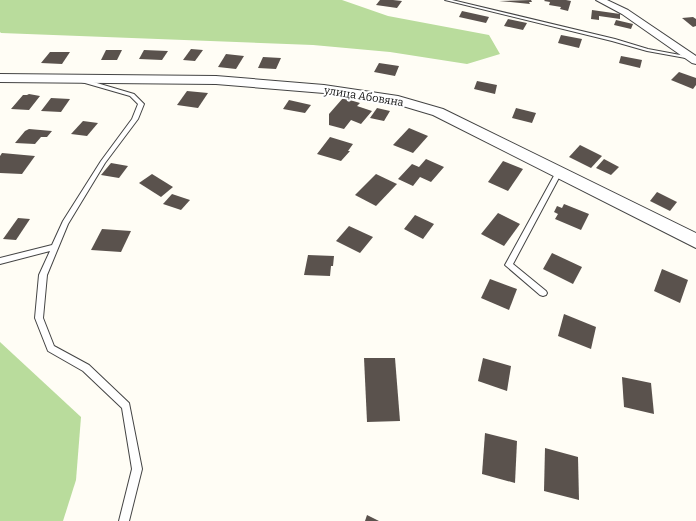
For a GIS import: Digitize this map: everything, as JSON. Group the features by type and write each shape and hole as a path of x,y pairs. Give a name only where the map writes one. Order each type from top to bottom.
{"street":[{"path":"600,0 625,12 693,59"},
{"name":"улица Абовяна","path":"0,78 216,80 324,89 398,100 438,112 696,241"}],"lane":[{"path":"447,0 612,40 647,50 693,59"},
{"path":"72,78 132,95 141,104 135,120 103,162 65,223 43,274 39,318 51,348 86,368 126,406 137,469 124,521"},
{"path":"543,293 509,266 559,172"},
{"path":"0,261 54,247"}],"green space":[{"path":"0,0 342,0 388,16 489,35 500,54 467,64 390,52 313,45 1,33"},
{"path":"0,342 81,417 76,480 63,521 0,521"}],"building":[{"path":"380,0 402,1 397,8 376,5"},
{"path":"531,0 532,2 529,2 530,4 499,1"},
{"path":"544,1 571,1 568,11 560,9 561,7 549,5 550,2"},
{"path":"592,10 620,14 620,19 599,16 599,20 591,19"},
{"path":"462,11 489,17 486,23 459,17"},
{"path":"693,17 696,19 696,26 693,27 682,18"},
{"path":"508,19 527,23 523,30 504,26"},
{"path":"616,20 633,24 631,29 614,25"},
{"path":"561,35 582,39 579,48 558,43"},
{"path":"191,49 203,50 195,61 183,60"},
{"path":"106,50 122,50 117,60 101,60"},
{"path":"144,50 168,51 162,60 139,59"},
{"path":"50,52 70,52 62,64 41,63"},
{"path":"226,54 244,56 236,69 218,67"},
{"path":"621,56 642,60 640,68 619,63"},
{"path":"263,57 281,58 276,69 258,68"},
{"path":"379,63 399,66 395,76 374,72"},
{"path":"679,72 696,78 696,85 693,89 671,80"},
{"path":"477,81 497,85 495,94 474,89"},
{"path":"187,91 208,93 198,108 177,105"},
{"path":"29,94 40,96 29,110 11,109 23,95"},
{"path":"51,98 70,99 61,112 41,111"},
{"path":"343,98 360,103 357,106 372,111 361,124 351,120 344,129 329,125 329,114"},
{"path":"289,100 311,105 305,113 283,109"},
{"path":"377,108 390,111 384,121 370,118"},
{"path":"516,108 536,113 532,123 512,118"},
{"path":"83,121 98,123 87,136 71,134"},
{"path":"409,128 428,136 413,153 393,145"},
{"path":"29,129 52,131 47,137 41,137 35,144 15,143 25,131"},
{"path":"330,137 353,144 348,151 350,151 341,161 317,154"},
{"path":"580,145 602,156 591,168 569,157"},
{"path":"2,153 35,156 22,174 0,173 0,156"},
{"path":"426,159 444,167 431,182 420,177 413,186 398,179 412,164 419,167"},
{"path":"604,159 619,167 611,175 596,168"},
{"path":"503,161 523,169 508,191 488,182"},
{"path":"111,163 128,166 119,178 101,175"},
{"path":"152,174 173,187 161,197 139,183"},
{"path":"376,174 397,184 376,206 355,195"},
{"path":"657,192 677,202 670,211 650,201"},
{"path":"172,194 190,200 181,210 163,204"},
{"path":"564,204 589,214 581,230 555,219 558,214 554,212 557,206 562,208"},
{"path":"498,213 520,224 504,246 481,234"},
{"path":"415,215 434,224 423,239 404,229"},
{"path":"18,218 30,219 16,240 3,239"},
{"path":"349,226 373,237 360,253 336,241"},
{"path":"102,229 131,231 121,252 91,250"},
{"path":"552,253 582,267 573,284 543,269"},
{"path":"308,255 334,256 330,276 304,275"},
{"path":"662,269 688,280 680,303 654,291"},
{"path":"490,279 517,289 509,310 481,298"},
{"path":"564,314 596,327 591,349 558,336"},
{"path":"364,358 395,358 400,421 367,422"},
{"path":"483,358 511,366 507,391 478,381"},
{"path":"622,377 651,383 654,414 624,407"},
{"path":"485,433 517,441 515,483 482,474"},
{"path":"545,448 578,457 579,500 544,491"},
{"path":"367,515 379,521 365,521"}]}
